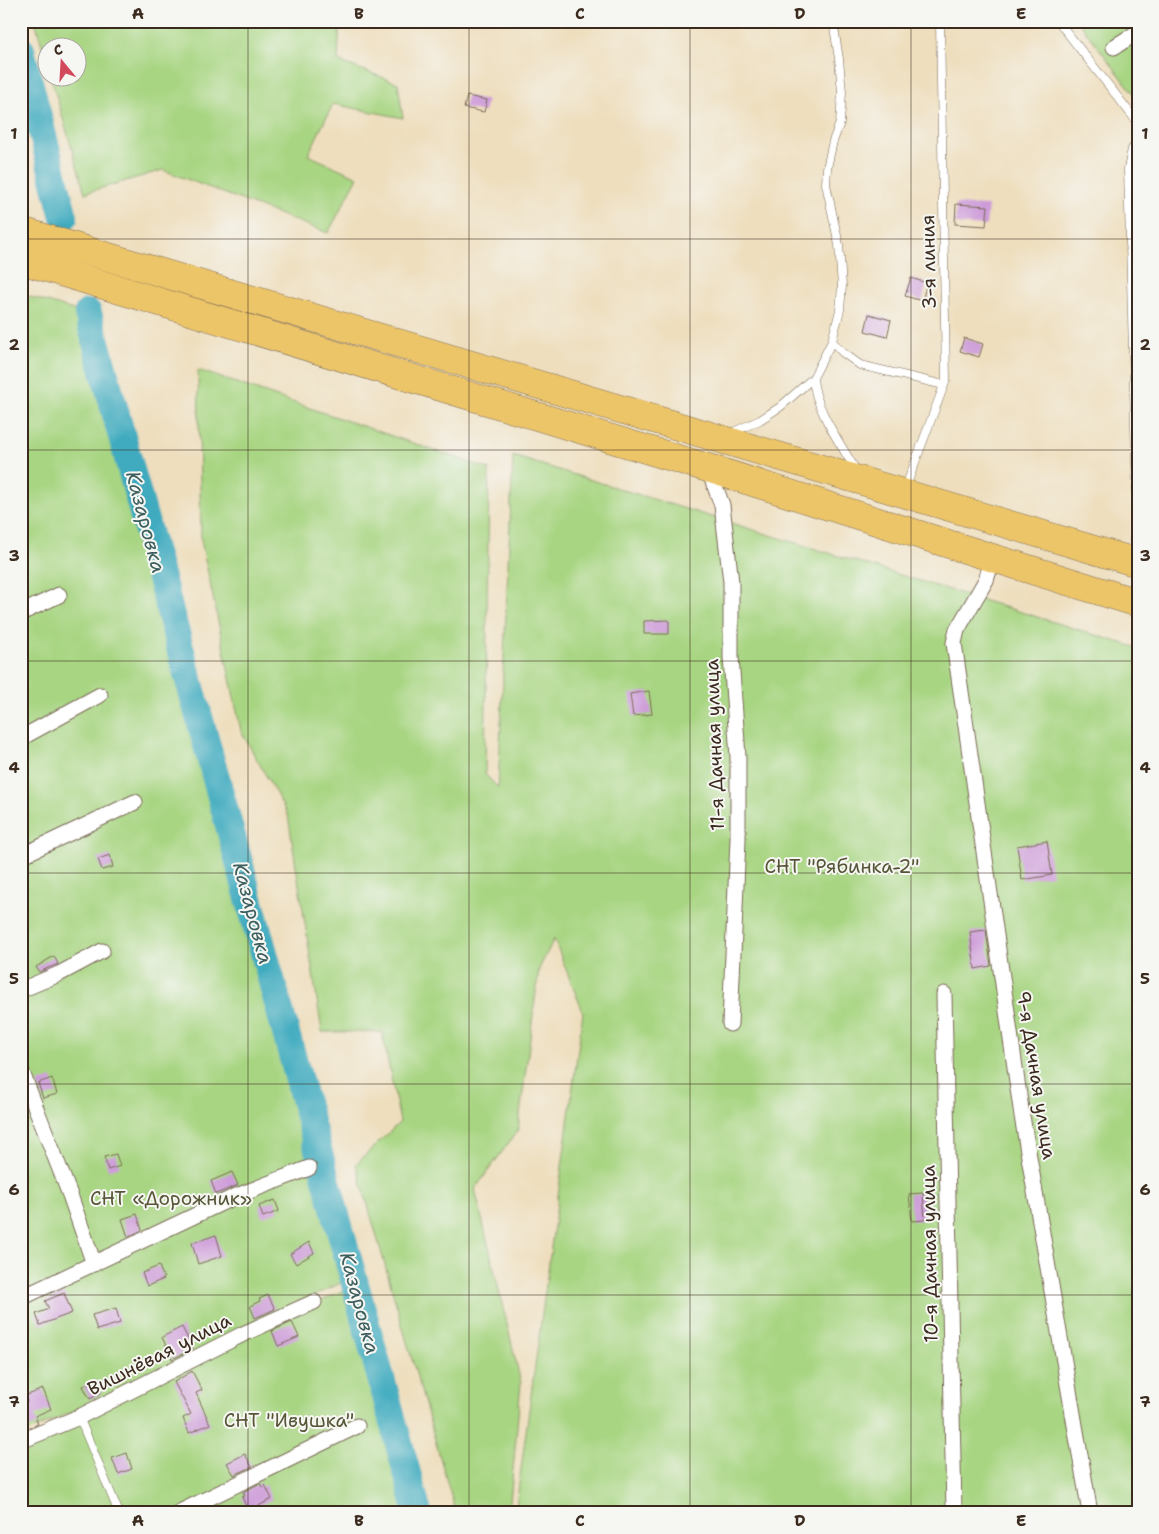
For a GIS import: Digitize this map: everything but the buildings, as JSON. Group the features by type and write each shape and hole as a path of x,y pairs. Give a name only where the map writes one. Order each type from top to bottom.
{"highway":[{"path":"21,231 1135,562"},
{"path":"21,260 708,468 1138,603"}],"street":[{"path":"1114,47 1138,32"},
{"name":"11-я Дачная улица","path":"708,468 722,505 730,582 731,657 738,757 738,839 730,1024"},
{"name":"9-я Дачная улица","path":"993,558 986,580 956,630 954,642 1022,1116 1090,1513"},
{"path":"21,613 59,595"},
{"path":"21,738 100,695"},
{"path":"21,856 135,802"},
{"path":"21,990 59,974 102,951"},
{"name":"10-я Дачная улица","path":"944,994 954,1513"},
{"path":"21,1070 70,1194 94,1264"},
{"path":"21,1298 234,1197 309,1168"},
{"name":"Вишнёвая улица","path":"21,1441 80,1416 243,1334 314,1302"},
{"path":"178,1513 357,1426"}],"lane":[{"path":"718,439 760,420 780,407 813,378 832,341 840,310 842,286 839,245 826,184 827,168 840,123 842,92 833,21"},
{"name":"3-я линия","path":"903,493 946,380 940,21"},
{"path":"1058,21 1138,123"},
{"path":"1135,562 1137,498 1128,169 1132,149 1138,142"},
{"path":"832,341 842,352 860,365 944,386"},
{"path":"813,378 814,390 820,408 863,482"},
{"path":"80,1416 119,1513"}],"green space":[{"path":"35,21 340,21 338,61 398,83 403,118 333,104 308,155 358,177 328,233 163,170 85,193 54,88 88,88 88,38 40,38"},
{"path":"1078,21 1138,21 1138,99"},
{"name":"СНТ «Дорожник»","path":"21,294 80,312 349,1279 88,1405 21,1435"},
{"name":"СНТ \"Рябинка-2\"","path":"198,370 489,469 485,774 498,788 513,456 1138,648 1138,1513 515,1513 583,1012 554,939 539,969 518,1130 475,1189 521,1383 509,1513 456,1513 356,1164 400,1122 382,1032 322,1032 288,815 241,731 201,540"},
{"name":"СНТ \"Ивушка\"","path":"350,1287 412,1513 21,1513 21,1447"}],"waterway":[{"name":"Казаровка","path":"21,50 64,217"},
{"name":"Казаровка","path":"88,313 418,1513"}]}
